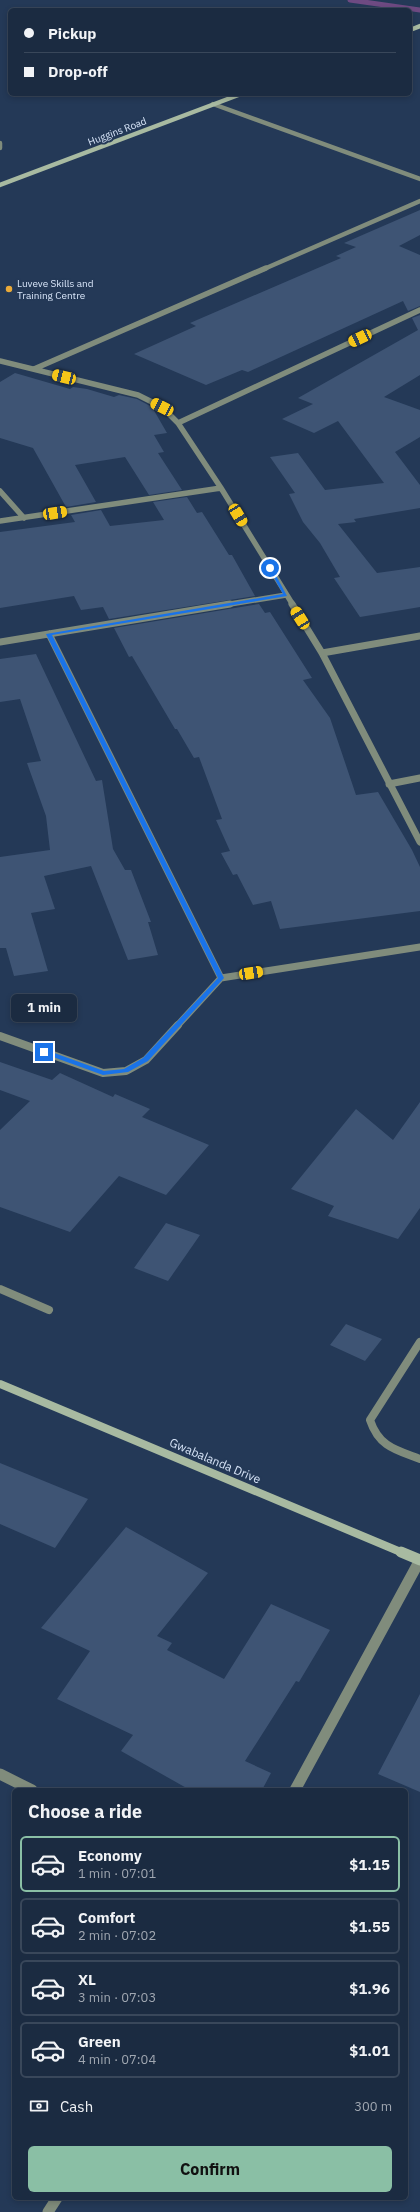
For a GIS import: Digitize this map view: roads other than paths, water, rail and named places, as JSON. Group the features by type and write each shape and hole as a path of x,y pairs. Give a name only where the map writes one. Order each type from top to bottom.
{"street":[{"name":"Huggins Road","path":"0,186 235,96"},
{"path":"213,104 420,179"},
{"path":"0,143 0,148"},
{"path":"34,369 420,201"},
{"path":"178,423 420,310"},
{"path":"0,361 138,395 162,407 178,423 221,488 322,653 420,842"},
{"path":"0,521 221,488"},
{"path":"0,491 24,518"},
{"path":"0,642 286,594"},
{"path":"49,634 221,978"},
{"path":"322,653 420,636"},
{"path":"389,784 420,778"},
{"path":"0,1036 103,1073 126,1071 146,1060 221,978 420,947"},
{"path":"0,1289 49,1310"},
{"path":"420,1342 370,1420 373,1432 381,1443 420,1459"},
{"name":"Gwabalanda Drive","path":"0,1384 420,1560"},
{"path":"295,1788 420,1560"},
{"path":"0,1774 28,1788"},
{"path":"48,2212 56,2200"}],"waterway":[{"path":"350,0 406,8"},
{"path":"412,9 420,10"}],"place":[{"name":"Luveve Skills and Training Centre","path":"9,289"}]}
